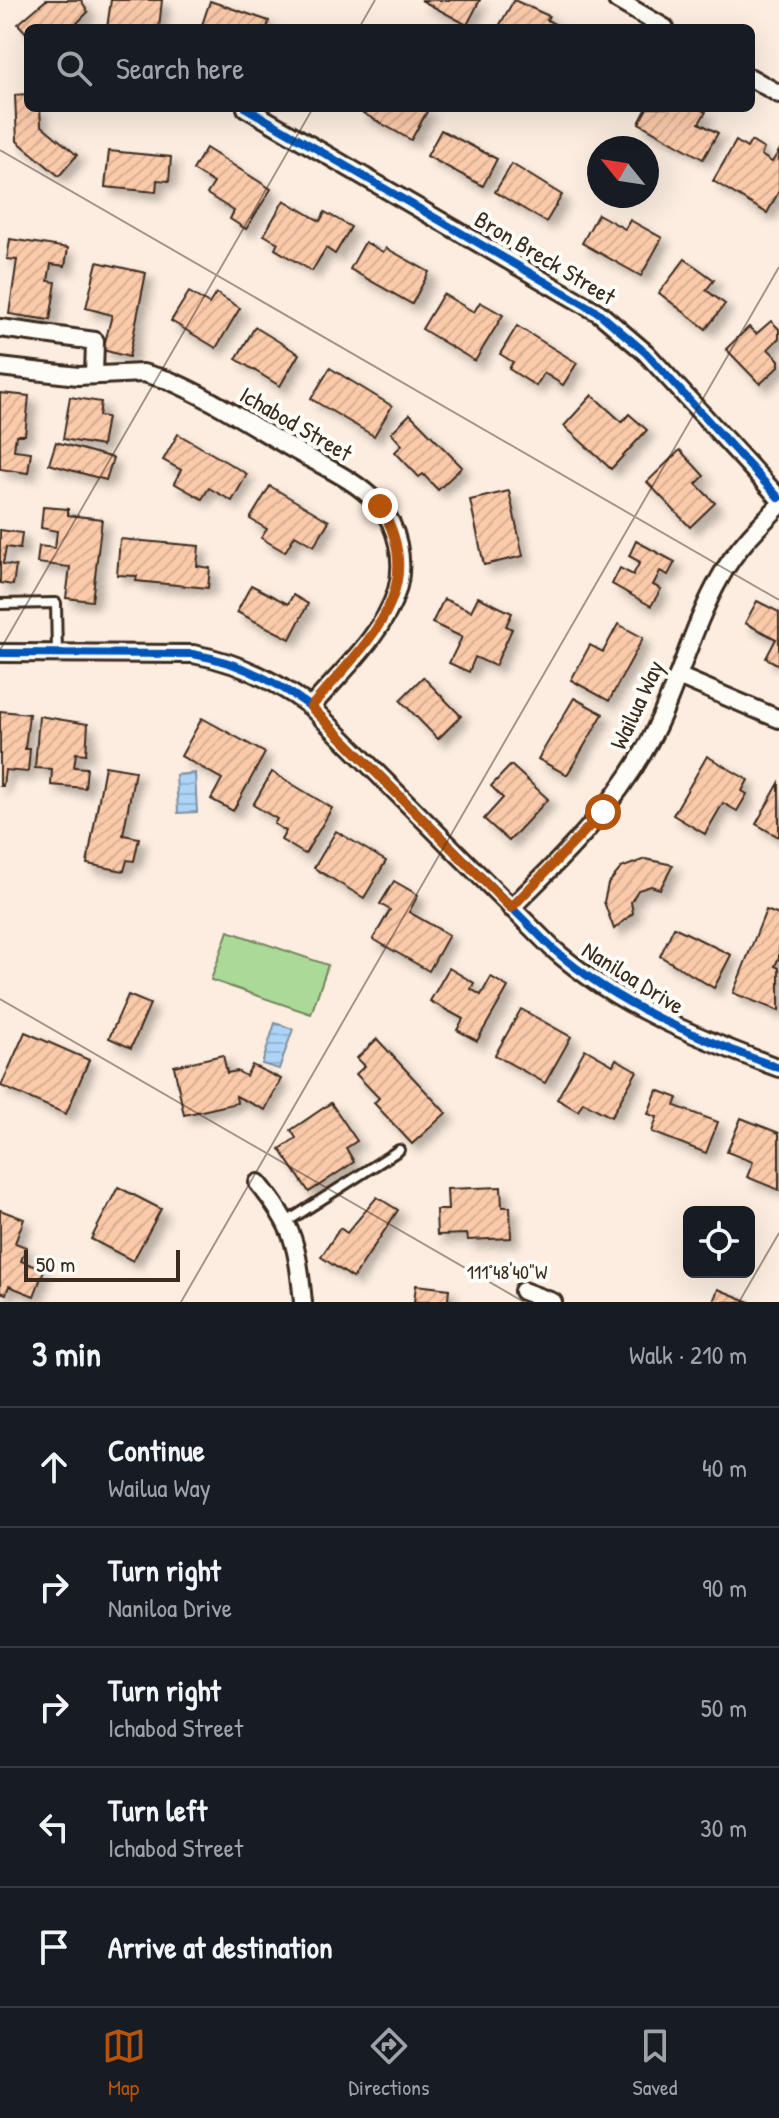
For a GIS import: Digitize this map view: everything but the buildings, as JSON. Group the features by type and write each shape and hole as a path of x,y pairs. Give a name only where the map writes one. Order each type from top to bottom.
{"street":[{"path":"617,0 658,24"},
{"path":"755,80 779,94"},
{"name":"Bron Breck Street","path":"253,112 599,313 646,353 779,498"},
{"path":"0,328 95,341 94,375 0,367"},
{"name":"Ichabod Street","path":"94,375 143,373 183,387 362,490 380,506 393,526 401,566 389,610 311,707"},
{"name":"Wailua Way","path":"511,908 573,848 617,793 649,743 722,575 744,543 779,506"},
{"name":"Naniloa Drive","path":"0,653 169,653 217,658 265,676 311,707 572,965 636,1009 680,1031 779,1068"},
{"path":"678,676 779,719"},
{"path":"258,1183 288,1221 299,1261 303,1302"},
{"path":"523,1291 553,1302"}],"lane":[{"path":"0,604 56,603 57,653"},
{"path":"288,1221 399,1150"}],"green space":[{"path":"228,931 328,965 311,1014 211,980"}],"water":[{"path":"195,773 197,812 178,813 176,775"},
{"path":"275,1023 293,1029 279,1069 262,1064"}],"cycle path":[{"path":"253,112 599,313 646,353 779,498"},
{"path":"0,653 193,654 241,667 270,680 311,707 552,948 578,969 631,1004 779,1068"}],"route":[{"path":"380,506 393,526 397,543 401,566 398,588 377,628 311,707 511,908 573,848 603,812"}]}
